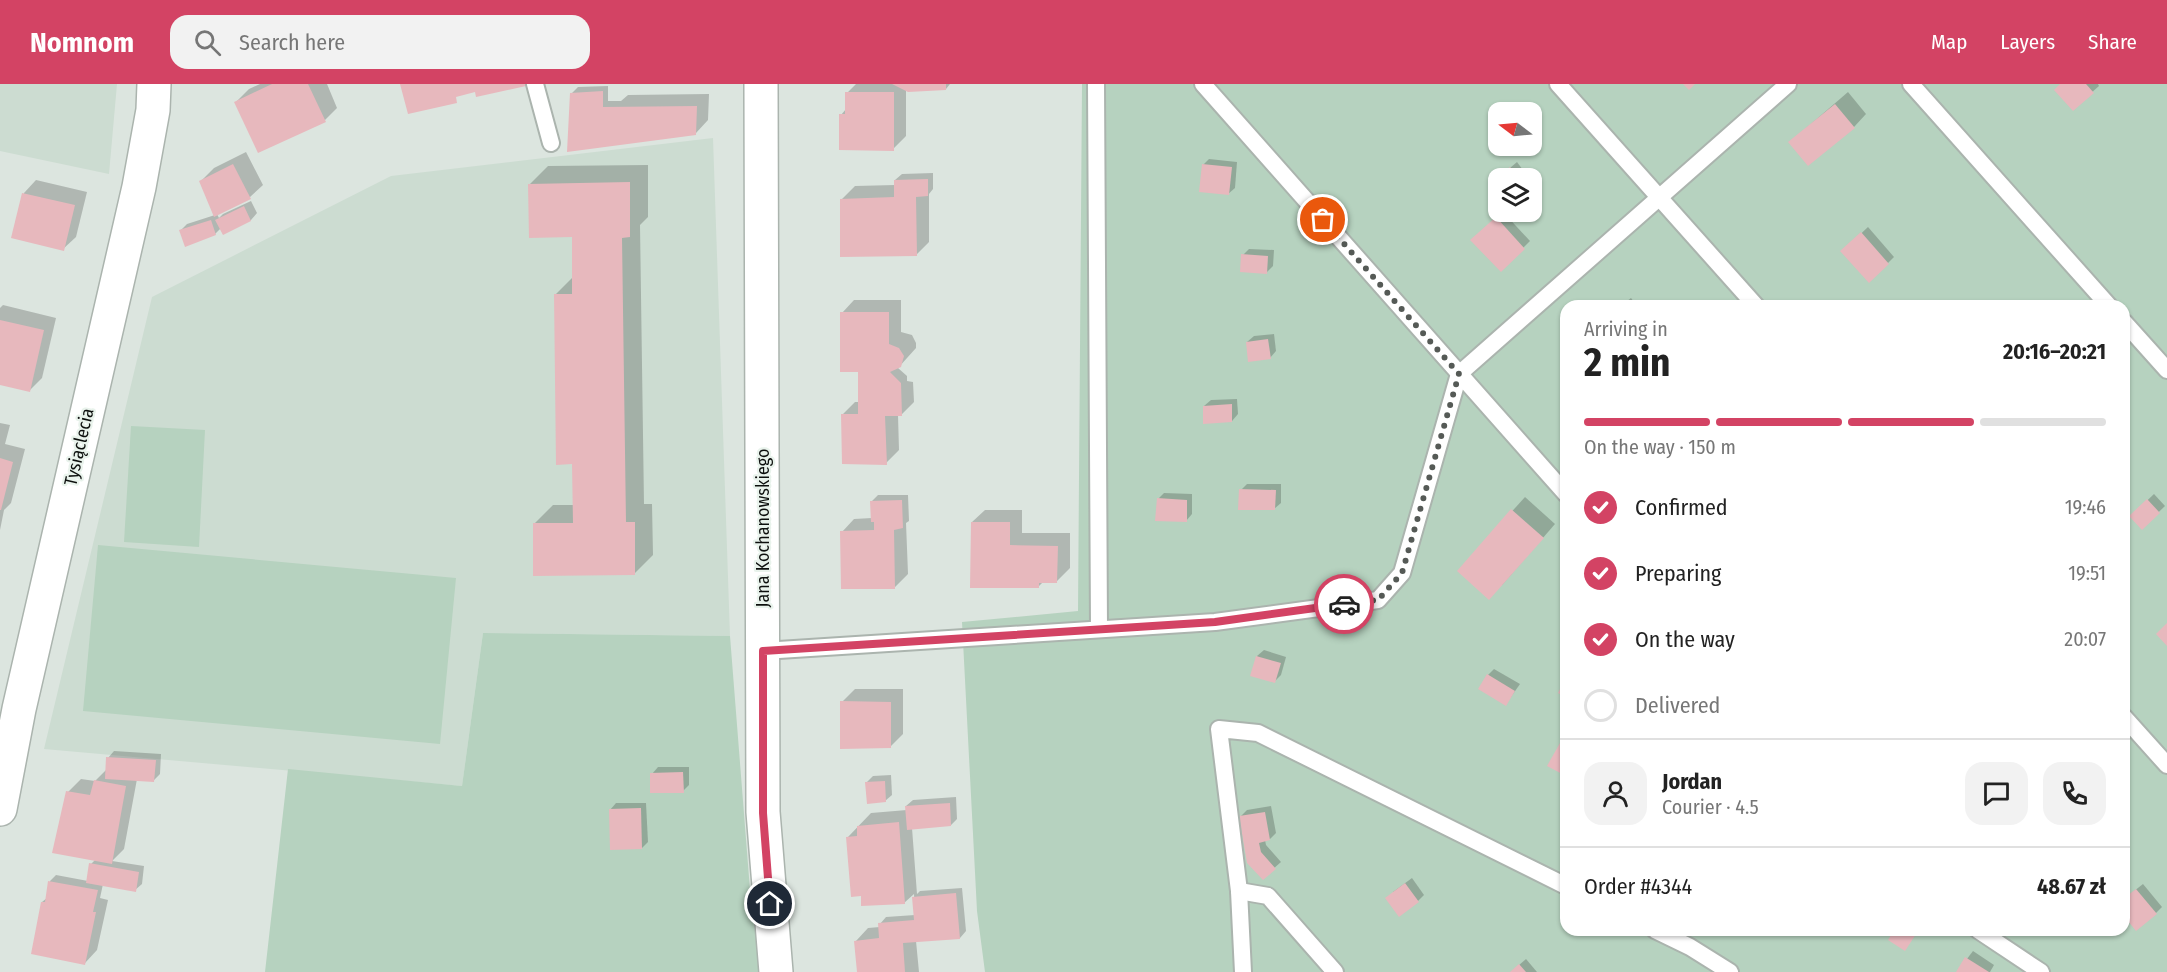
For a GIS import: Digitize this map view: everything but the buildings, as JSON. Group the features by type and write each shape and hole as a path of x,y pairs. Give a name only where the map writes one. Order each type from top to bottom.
{"street":[{"name":"Tysiąclecia","path":"0,810 9,709 139,188 153,110 154,84"},
{"name":"Jana Kochanowskiego","path":"761,84 763,813 776,972"}],"lane":[{"path":"535,84 551,142"},
{"path":"1096,84 1099,628"},
{"path":"1203,84 1560,487"},
{"path":"1558,84 1751,300"},
{"path":"763,651 1215,622 1378,600 1402,573 1459,374 1788,84"},
{"path":"1911,84 2104,300"},
{"path":"2130,329 2167,370"},
{"path":"2130,724 2167,765"},
{"path":"1243,972 1239,891 1219,729 1258,732 1560,883"},
{"path":"1239,891 1268,896 1335,972"},
{"path":"1667,936 1730,972"},
{"path":"1987,936 2042,972"}],"shaded area":[{"path":"0,84 117,84 109,174 0,151"},
{"path":"713,138 730,636 483,633 462,786 44,749 152,297 391,176"}],"green space":[{"path":"1082,84 2167,84 2167,972 985,972 977,911 962,622 1078,611"},
{"path":"131,426 205,430 199,547 124,542"},
{"path":"98,545 456,578 440,744 83,711"},
{"path":"483,633 730,636 750,890 760,972 265,972 288,769 462,786"}],"way so far":[{"path":"1323,220 1459,374 1402,573 1378,600 1344,604"}],"route":[{"path":"770,904 763,813 763,651 1215,622 1344,604"}]}
